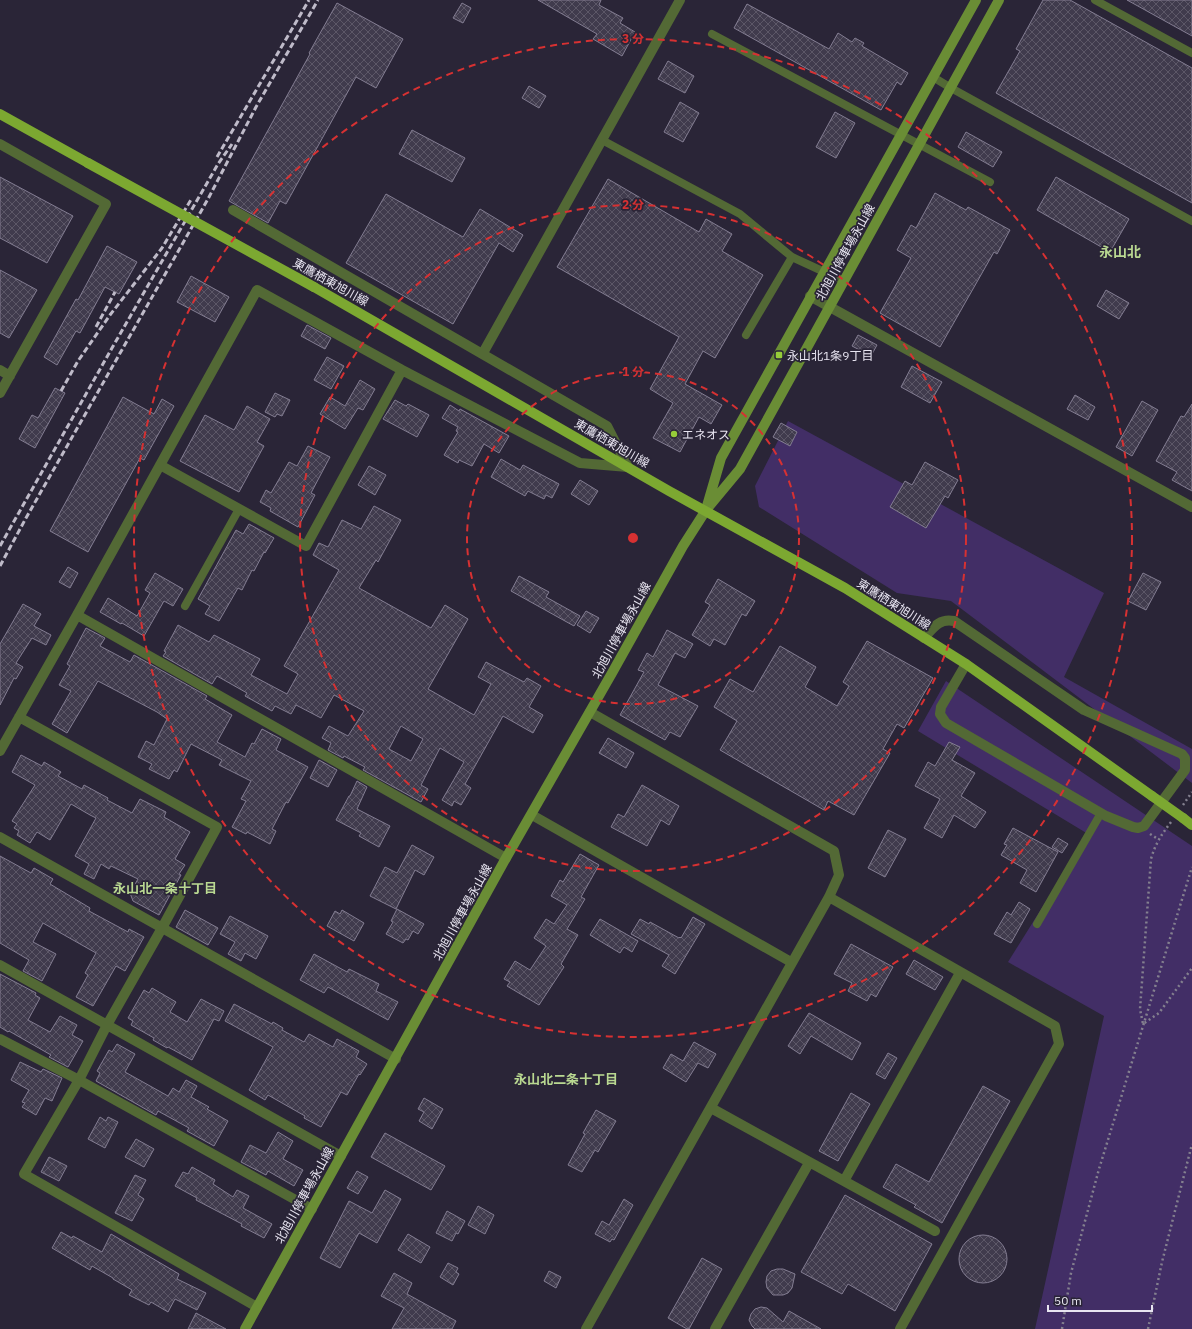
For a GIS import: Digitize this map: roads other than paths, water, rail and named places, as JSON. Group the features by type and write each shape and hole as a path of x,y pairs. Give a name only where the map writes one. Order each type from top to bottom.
{"main road":[{"name":"北旭川停車場永山線","path":"706,510 721,458 976,0"},
{"name":"北旭川停車場永山線","path":"245,1329 396,1059 506,858 532,815 683,546 706,510 740,469 999,0"},
{"name":"東鷹栖東旭川線","path":"0,114 314,287 628,467 845,588 966,664 1152,796 1181,814 1192,825"}],"street":[{"path":"483,353 680,0"},
{"path":"0,144 106,204 0,393"},
{"path":"232,210 483,353 607,426 628,467"},
{"path":"0,751 77,616 258,290 402,370 580,464 628,467"},
{"path":"810,296 1192,507"},
{"path":"0,370 10,376"},
{"path":"160,465 306,546 402,370"},
{"path":"77,616 506,858"},
{"path":"924,638 940,622 947,620 954,621 1084,710 1182,754 1185,758 1185,770 1144,826 1138,828 1133,827 1101,813 946,723 940,714 941,707 966,664"},
{"path":"588,1328 791,962 829,897 839,875 834,851 590,712"},
{"path":"19,717 217,827 107,1025 79,1080 24,1174 257,1307"},
{"path":"532,815 791,962"},
{"path":"0,837 396,1059"},
{"path":"829,897 1055,1026 1059,1044 900,1329"},
{"path":"0,965 341,1156"},
{"path":"844,1181 960,973"},
{"path":"0,1038 312,1209"},
{"path":"711,1108 935,1231"},
{"path":"715,1329 809,1162"}],"lane":[{"path":"1095,0 1192,53"},
{"path":"712,34 990,182"},
{"path":"933,77 1192,221"},
{"path":"602,140 740,214 792,257 844,281"},
{"path":"746,335 792,257"},
{"path":"185,606 239,508"},
{"path":"1037,924 1101,813"}],"railway":[{"path":"217,157 309,0"},
{"path":"0,566 208,199 256,107 318,0"},
{"path":"0,546 218,164 232,144"},
{"path":"61,391 78,361 110,315 162,248 192,198"},
{"path":"96,327 115,292"}],"place":[{"name":"永山北1条9丁目","path":"779,355"},
{"name":"エネオス","path":"674,434"}],"district":[{"name":"永山北","path":"1120,252"},
{"name":"永山北一条十丁目","path":"165,888"},
{"name":"永山北二条十丁目","path":"566,1079"}]}
